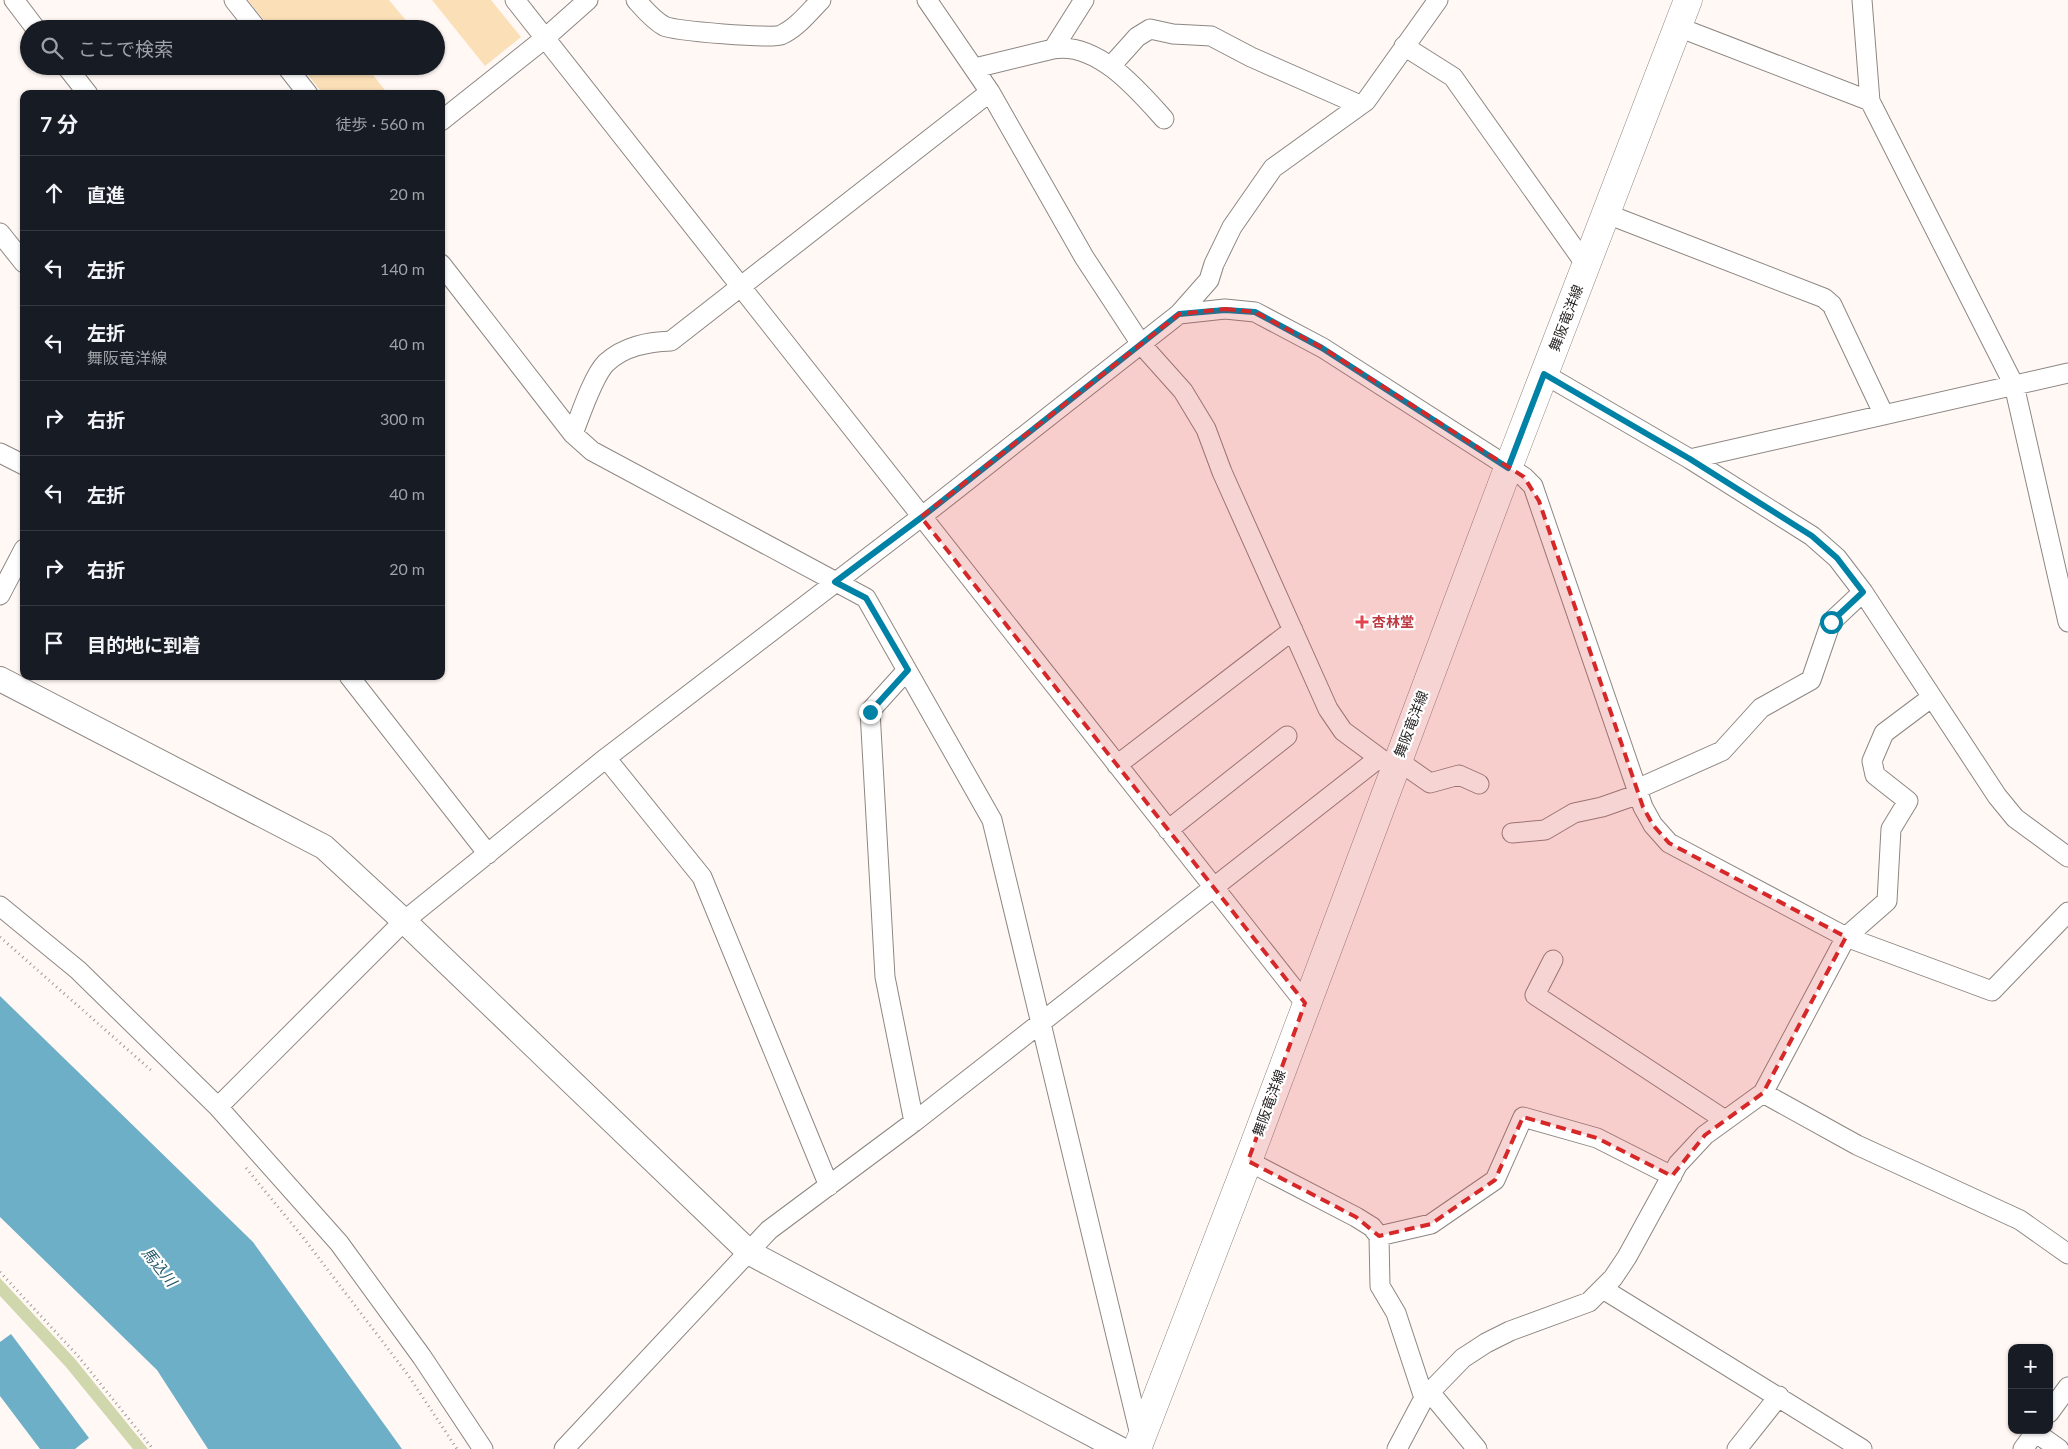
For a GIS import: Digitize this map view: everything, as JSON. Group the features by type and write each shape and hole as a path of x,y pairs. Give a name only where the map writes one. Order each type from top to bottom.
{"main road":[{"name":"舞阪竜洋線","path":"1132,1446 1248,1161 1306,1003 1390,762 1508,468 1688,0"}],"street":[{"path":"14,0 29,20"},
{"path":"234,0 250,20"},
{"path":"515,0 1306,1003"},
{"path":"445,118 544,39 588,0"},
{"path":"636,0 655,20 665,27 707,33 780,36 793,28 821,0"},
{"path":"927,0 990,92 1084,258 1141,344 1183,391 1206,430 1222,472 1328,709 1343,731 1390,762 1430,783 1459,775 1479,784"},
{"path":"1053,48 1084,0"},
{"path":"218,1107 404,921 606,758 922,517 1179,314 1209,280 1214,264 1232,227 1274,168 1366,101 1438,0"},
{"path":"1862,0 1870,101 2014,385 2068,622"},
{"path":"1678,27 1870,101"},
{"path":"1111,66 1137,37 1150,29 1173,34 1211,36 1251,57 1360,105"},
{"path":"974,68 1066,46 1082,51 1111,66 1131,82 1164,119"},
{"path":"1404,46 1452,77 1586,265"},
{"path":"73,75 85,90"},
{"path":"293,75 305,90"},
{"path":"573,434 594,382 605,363 627,349 647,342 671,341 990,92"},
{"path":"1607,214 1824,298 1832,305 1884,415"},
{"path":"0,234 20,258"},
{"path":"445,269 573,434 592,452 866,598 992,820 1040,1023 1132,1446"},
{"path":"1179,314 1225,310 1255,312 1322,348 1524,477 1533,486 1638,791 1653,825 1669,843 1846,937 1992,992 2068,912"},
{"path":"1690,459 2068,372"},
{"path":"1544,374 1690,459 1812,536 1837,558 1863,592 1998,796 2015,818 2068,857"},
{"path":"0,453 20,463"},
{"path":"0,595 20,557"},
{"path":"1512,833 1545,830 1574,813 1602,807 1722,751 1761,708 1810,680 1831,622 1863,592"},
{"path":"1117,765 1293,630"},
{"path":"908,670 870,712 885,977 914,1122"},
{"path":"0,679 324,847 750,1252 1132,1446"},
{"path":"352,680 488,854"},
{"path":"1397,1449 1427,1394 1463,1358 1486,1343 1510,1331 1588,1302 1603,1289 1627,1257 1678,1164 1705,1135 1763,1092 1846,937 1887,901 1891,829 1908,801 1875,775 1872,761 1884,733 1932,697"},
{"path":"1168,830 1287,736"},
{"path":"606,758 702,877 829,1186"},
{"path":"564,1449 769,1230 914,1122 1213,887 1390,762"},
{"path":"0,906 78,970 218,1107 339,1243 422,1357 483,1449"},
{"path":"1553,960 1535,995 1725,1120"},
{"path":"1763,1092 1857,1145 2020,1220 2068,1254"},
{"path":"1378,1236 1431,1224 1495,1180 1522,1117 1597,1138 1672,1176"},
{"path":"1248,1161 1372,1227 1378,1236 1380,1286 1396,1313 1427,1394 1477,1449"},
{"path":"1603,1289 1862,1449"},
{"path":"2053,1408 2068,1387"},
{"path":"1737,1449 1779,1396"},
{"path":"2023,1449 2034,1434"},
{"path":"2040,1434 2059,1449"}],"path":[{"path":"0,936 158,1077"},
{"path":"242,1164 302,1236 408,1375 457,1449"},
{"path":"0,1272 78,1356 153,1449"}],"highlighted area":[{"path":"1225,309 1255,312 1323,348 1524,477 1539,501 1643,807 1653,825 1669,843 1846,937 1763,1093 1705,1135 1672,1176 1597,1138 1523,1117 1495,1180 1431,1224 1379,1236 1356,1217 1248,1161 1305,1003 921,517 1179,314"}],"green space":[{"path":"0,1278 75,1359 148,1449 133,1449 66,1367 0,1296"}],"water":[{"name":"馬込川","path":"0,996 253,1242 402,1449 208,1449 157,1370 0,1217"},
{"path":"11,1334 89,1438 75,1449 40,1449 0,1396 0,1342"}],"building":[{"path":"248,0 389,0 406,20 264,20"},
{"path":"432,0 491,0 521,37 485,66"},
{"path":"308,75 373,75 385,90 320,90"}],"place":[{"name":"杏林堂","path":"1362,622"}],"route":[{"path":"870,712 908,670 866,598 835,582 922,517 1179,314 1225,310 1255,312 1322,348 1508,468 1544,374 1690,459 1812,536 1837,558 1863,592 1831,622"}]}
